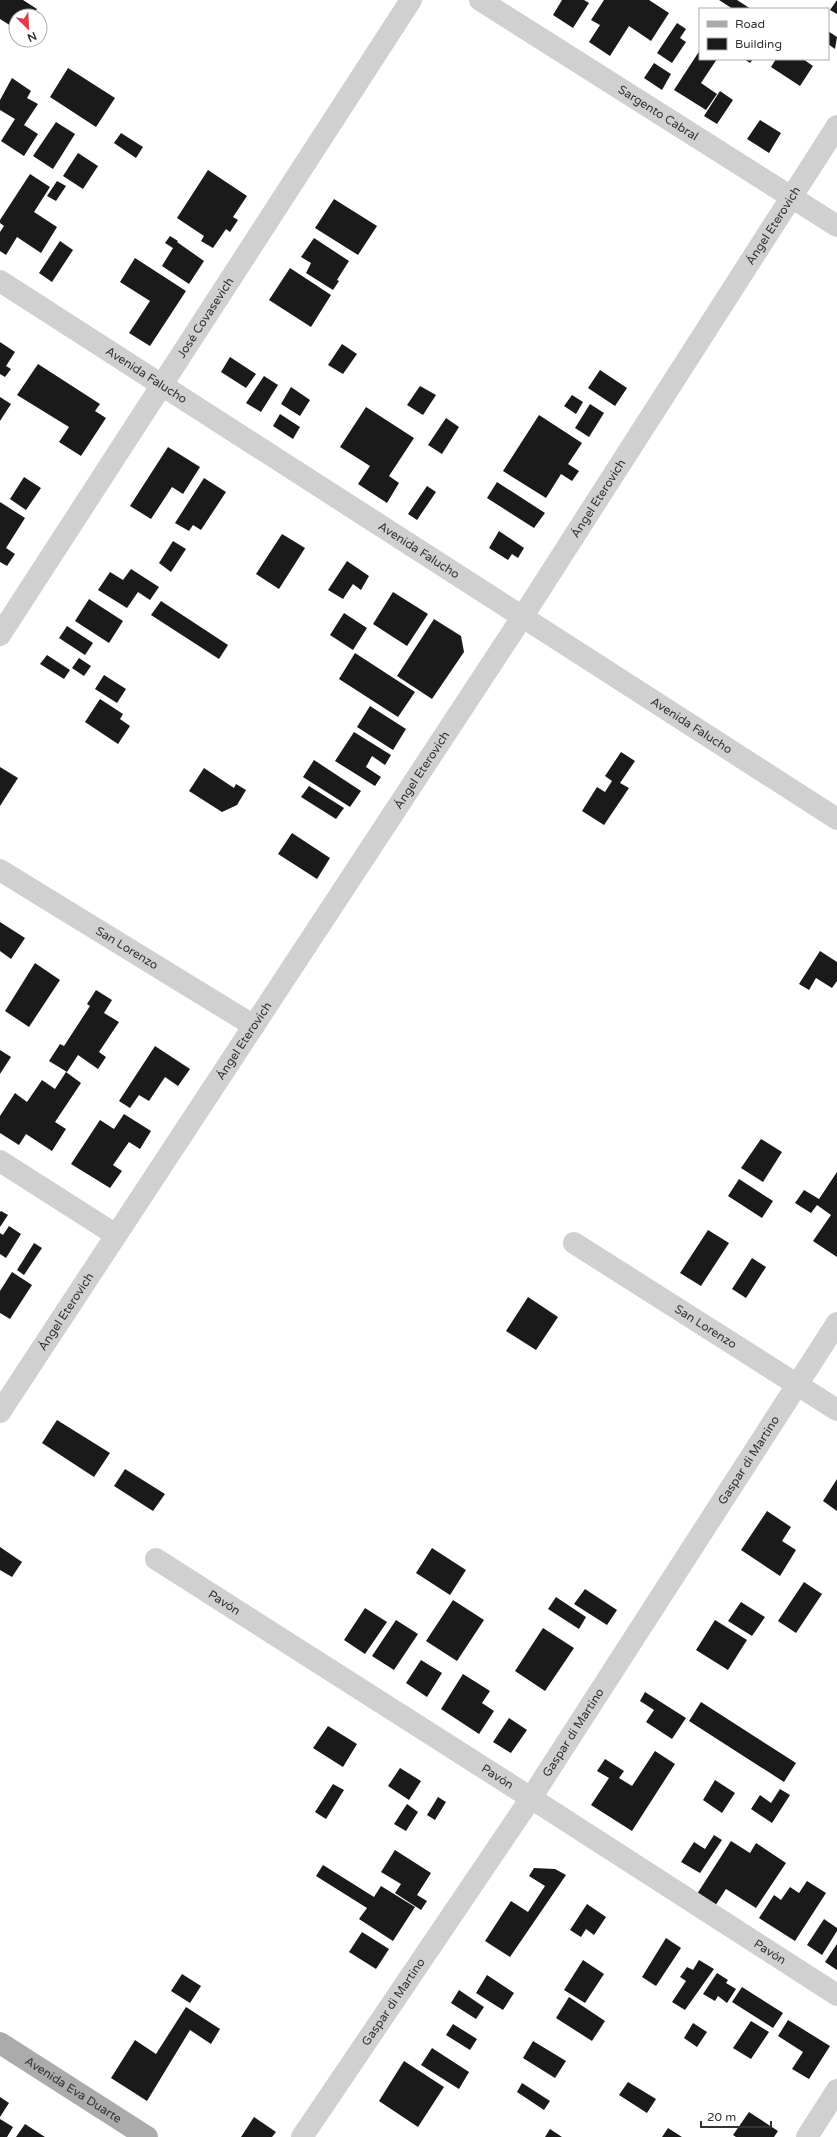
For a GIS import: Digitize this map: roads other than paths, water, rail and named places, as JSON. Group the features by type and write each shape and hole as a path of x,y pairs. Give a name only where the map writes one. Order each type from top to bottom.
{"main road":[{"name":"Avenida Eva Duarte","path":"0,2043 147,2137"}],"street":[{"name":"José Covasevich","path":"0,635 411,0"},
{"name":"Sargento Cabral","path":"480,0 837,226"},
{"name":"Ángel Eterovich","path":"0,1412 524,616 837,126"},
{"name":"Avenida Falucho","path":"0,281 524,616 837,819"},
{"name":"San Lorenzo","path":"0,870 254,1026"},
{"path":"0,1161 116,1235"},
{"name":"San Lorenzo","path":"574,1243 837,1410"},
{"name":"Gaspar di Martino","path":"302,2137 531,1798 837,1323"},
{"name":"Pavón","path":"156,1559 837,1995"},
{"path":"807,2137 837,2090"}]}
